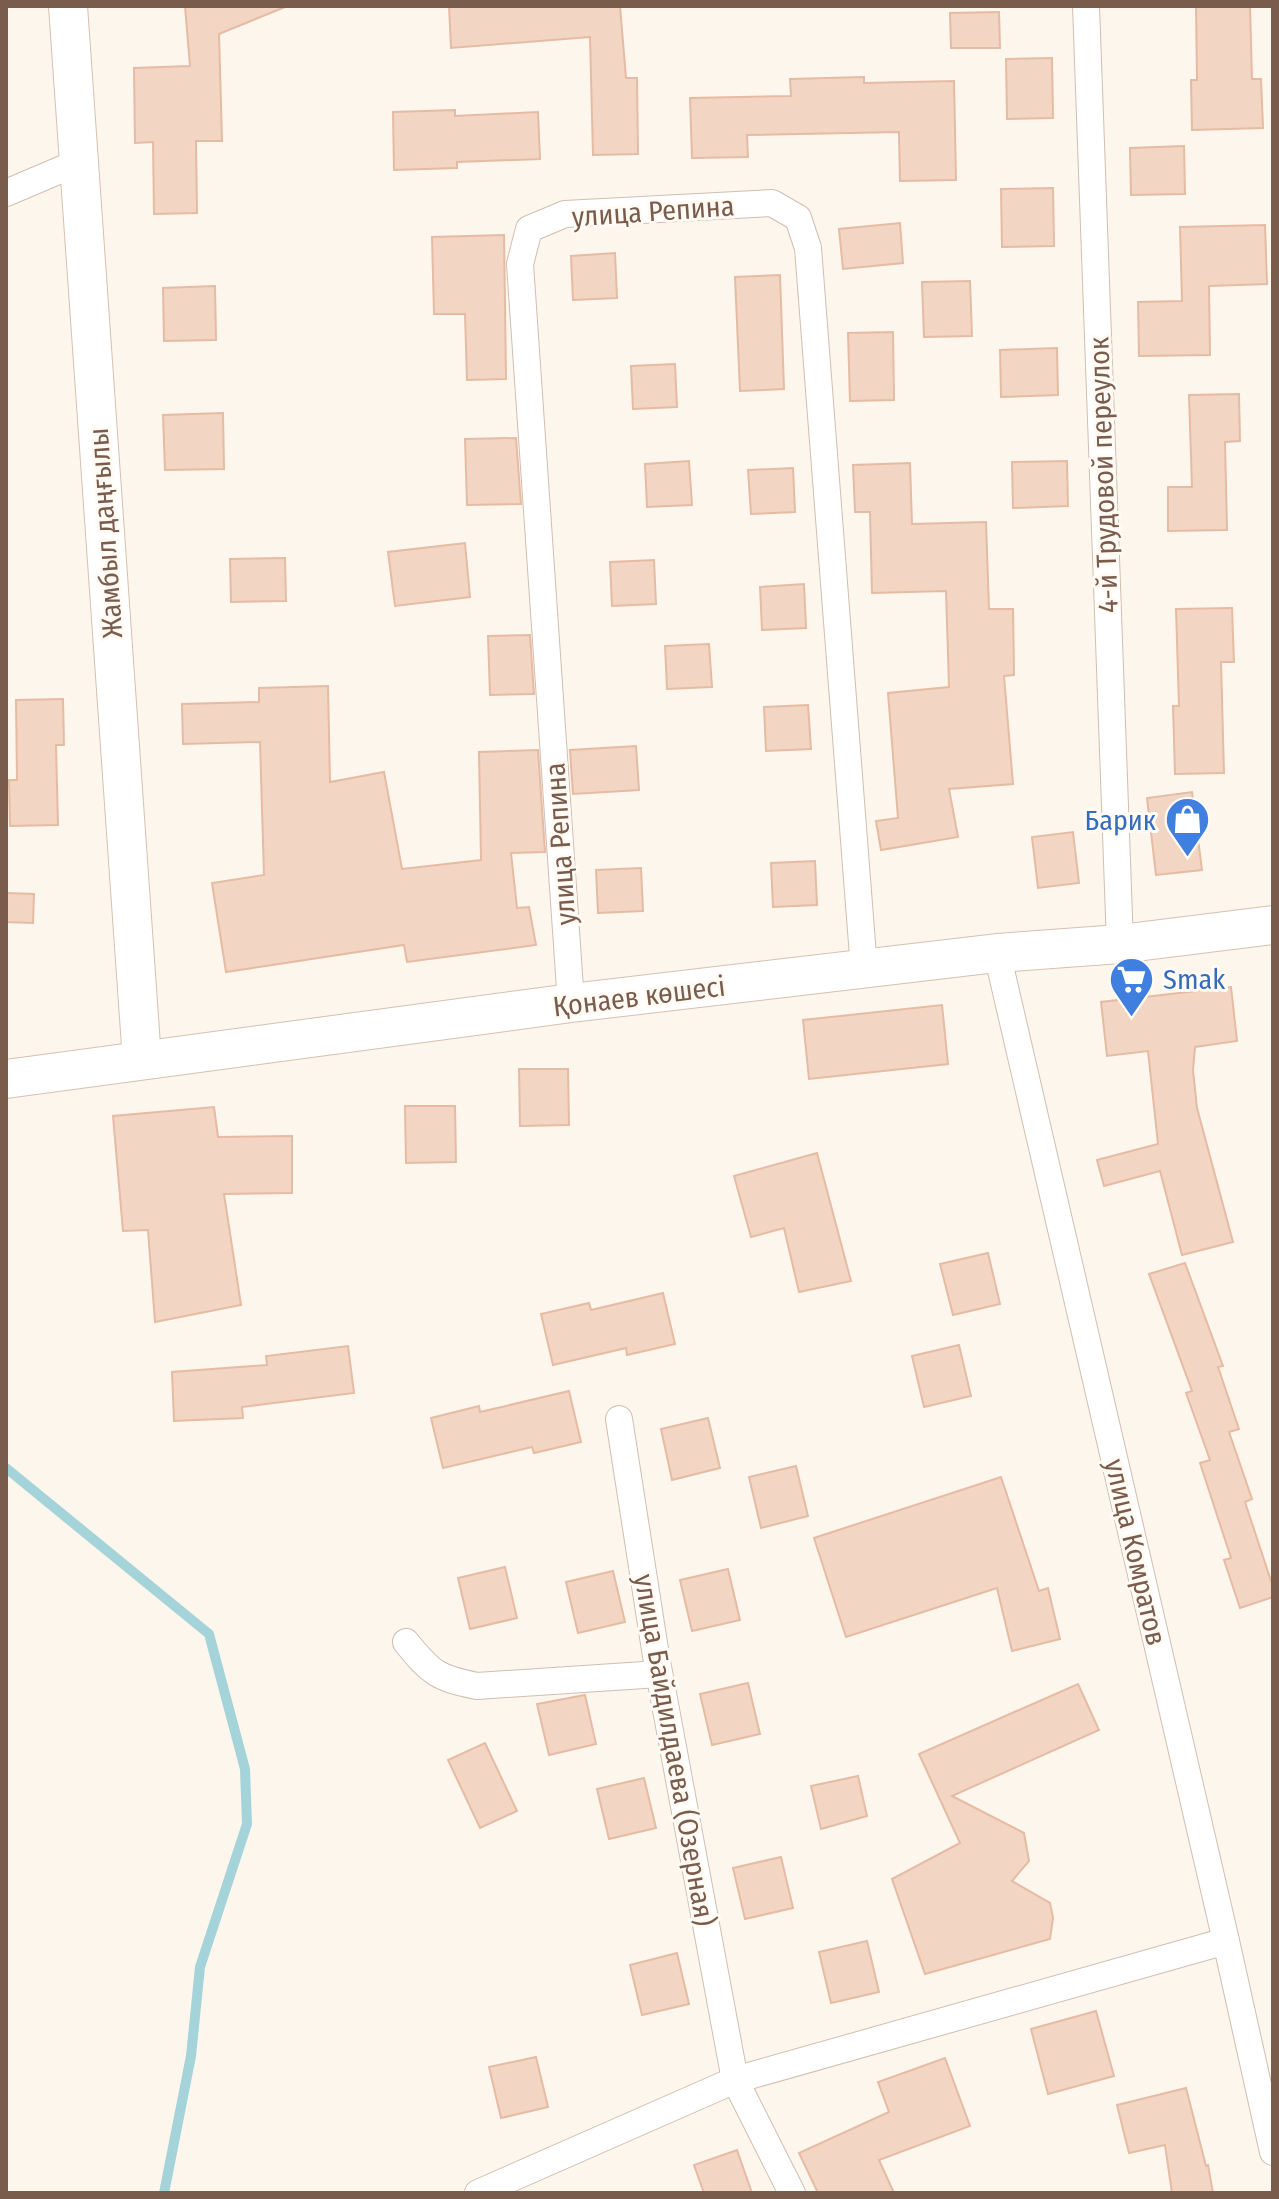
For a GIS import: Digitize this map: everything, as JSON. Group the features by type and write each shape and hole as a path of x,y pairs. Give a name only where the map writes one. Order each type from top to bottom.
{"main road":[{"name":"Жамбыл даңғылы","path":"68,6 142,1060"},
{"name":"Қонаев көшесі","path":"6,1079 571,1003 997,953 1120,944 1273,925"}],"street":[{"name":"4-й Трудовой переулок","path":"1086,6 1120,944"},
{"path":"6,193 79,162"},
{"name":"улица Репина","path":"571,1003 520,264 529,229 565,214 772,203 798,218 808,248 864,969"},
{"name":"улица Комратов","path":"997,953 1273,2152"},
{"name":"улица Байдилдаева (Озерная)","path":"619,1419 659,1674 735,2080 792,2193"},
{"path":"406,1642 427,1668 447,1680 477,1686 659,1674"},
{"path":"478,2193 735,2080 1226,1941"}],"building":[{"path":"185,6 285,7 219,34 222,141 196,141 197,213 154,214 153,142 135,143 134,68 190,66"},
{"path":"449,6 620,6 626,78 637,78 638,154 593,155 590,37 451,48"},
{"path":"1196,6 1250,6 1252,79 1261,79 1263,128 1192,130 1191,80 1197,80"},
{"path":"999,12 1000,48 951,48 950,13"},
{"path":"1052,58 1053,118 1007,119 1006,59"},
{"path":"864,77 864,83 954,81 956,180 900,181 899,132 747,135 748,157 692,158 690,98 791,96 790,79"},
{"path":"455,110 455,116 538,112 540,159 457,162 457,168 394,170 393,112"},
{"path":"1184,146 1185,194 1131,195 1130,148"},
{"path":"1053,188 1054,246 1002,247 1001,189"},
{"path":"900,223 903,263 843,269 839,229"},
{"path":"1265,225 1267,284 1209,286 1210,355 1139,356 1138,302 1182,301 1180,227"},
{"path":"504,235 506,379 467,380 465,314 434,314 432,237"},
{"path":"615,253 617,298 573,300 571,256"},
{"path":"780,275 784,389 740,391 735,277"},
{"path":"970,281 972,336 924,337 922,282"},
{"path":"215,286 216,340 164,341 163,288"},
{"path":"893,332 894,400 850,401 848,333"},
{"path":"1057,348 1058,395 1001,397 1000,350"},
{"path":"675,364 677,407 633,409 631,366"},
{"path":"1239,394 1240,441 1225,442 1227,530 1168,531 1168,487 1192,487 1189,395"},
{"path":"223,413 224,469 165,470 163,415"},
{"path":"516,438 521,504 467,505 465,439"},
{"path":"689,461 692,505 647,507 645,464"},
{"path":"1067,461 1068,506 1013,508 1012,462"},
{"path":"910,463 912,524 986,522 989,609 1013,609 1014,675 1004,676 1013,784 949,789 958,837 881,850 876,821 898,818 888,693 949,687 946,591 872,593 870,512 855,512 853,465"},
{"path":"793,468 795,512 751,514 748,470"},
{"path":"465,543 470,597 395,606 388,552"},
{"path":"285,558 286,601 231,602 230,559"},
{"path":"654,560 656,604 612,606 610,562"},
{"path":"804,584 806,628 762,630 760,587"},
{"path":"1232,608 1234,662 1221,662 1224,773 1175,774 1173,706 1179,706 1176,609"},
{"path":"530,635 534,694 490,695 488,636"},
{"path":"709,644 712,687 667,689 665,646"},
{"path":"328,686 330,782 384,772 402,869 481,860 479,752 538,750 545,852 511,853 517,908 529,907 536,945 407,962 404,945 226,972 212,883 264,875 260,742 183,744 182,704 259,702 259,688"},
{"path":"63,699 64,745 56,745 58,825 10,826 9,780 17,780 16,700"},
{"path":"808,705 811,749 766,751 764,707"},
{"path":"636,746 639,790 573,794 570,750"},
{"path":"1192,792 1202,870 1156,875 1147,798"},
{"path":"1073,832 1079,883 1038,888 1032,837"},
{"path":"815,861 817,905 773,907 771,863"},
{"path":"641,868 643,911 598,913 596,870"},
{"path":"6,893 34,894 33,923 6,922"},
{"path":"1231,987 1237,1041 1195,1047 1193,1070 1197,1108 1233,1242 1182,1255 1160,1171 1104,1186 1097,1160 1158,1144 1148,1051 1107,1056 1101,1002"},
{"path":"942,1005 948,1064 809,1079 803,1020"},
{"path":"519,1069 568,1069 569,1125 520,1126"},
{"path":"405,1106 455,1106 456,1162 406,1163"},
{"path":"214,1107 218,1137 292,1136 292,1193 224,1194 241,1305 155,1322 148,1230 123,1231 113,1116"},
{"path":"817,1153 851,1281 799,1292 784,1228 751,1237 734,1176"},
{"path":"988,1253 1000,1304 953,1315 940,1264"},
{"path":"1185,1263 1223,1366 1218,1367 1239,1429 1229,1432 1252,1499 1245,1502 1273,1587 1273,1597 1240,1608 1224,1560 1231,1558 1200,1463 1210,1460 1186,1393 1192,1391 1149,1274"},
{"path":"663,1293 675,1344 627,1355 626,1348 553,1365 541,1314 589,1303 591,1310"},
{"path":"959,1345 971,1396 924,1407 912,1356"},
{"path":"348,1346 354,1393 242,1407 243,1418 174,1421 172,1372 267,1365 266,1356"},
{"path":"569,1391 581,1442 534,1453 532,1447 443,1468 431,1418 479,1406 480,1412"},
{"path":"708,1418 720,1468 672,1480 661,1429"},
{"path":"796,1466 808,1516 761,1528 749,1477"},
{"path":"1001,1477 1039,1591 1048,1588 1060,1639 1012,1651 997,1588 846,1637 814,1538"},
{"path":"505,1567 517,1618 470,1629 458,1578"},
{"path":"728,1569 740,1620 692,1631 680,1580"},
{"path":"613,1571 625,1622 578,1633 566,1582"},
{"path":"748,1683 760,1734 712,1745 700,1694"},
{"path":"1078,1684 1099,1730 952,1796 1024,1833 1029,1861 1012,1881 1050,1903 1053,1918 1050,1939 925,1974 892,1879 960,1843 919,1754"},
{"path":"585,1695 596,1744 549,1755 537,1704"},
{"path":"485,1743 517,1811 480,1828 448,1760"},
{"path":"858,1776 867,1816 821,1829 811,1786"},
{"path":"644,1778 656,1828 609,1839 597,1789"},
{"path":"781,1857 793,1908 745,1919 733,1868"},
{"path":"867,1941 879,1992 831,2003 819,1952"},
{"path":"677,1953 689,2004 642,2015 630,1965"},
{"path":"1096,2011 1114,2076 1048,2094 1031,2029"},
{"path":"536,2057 548,2107 501,2118 489,2067"},
{"path":"945,2058 970,2126 879,2160 894,2193 818,2193 799,2153 889,2112 878,2082"},
{"path":"1186,2088 1213,2193 1172,2193 1165,2145 1129,2153 1117,2105"},
{"path":"737,2150 752,2193 704,2193 694,2165"}],"waterway":[{"path":"6,1468 209,1634 245,1769 247,1824 200,1967 191,2056 164,2193"}],"place":[{"name":"Барик","path":"1187,859"},
{"name":"Smak","path":"1132,1018"}]}
